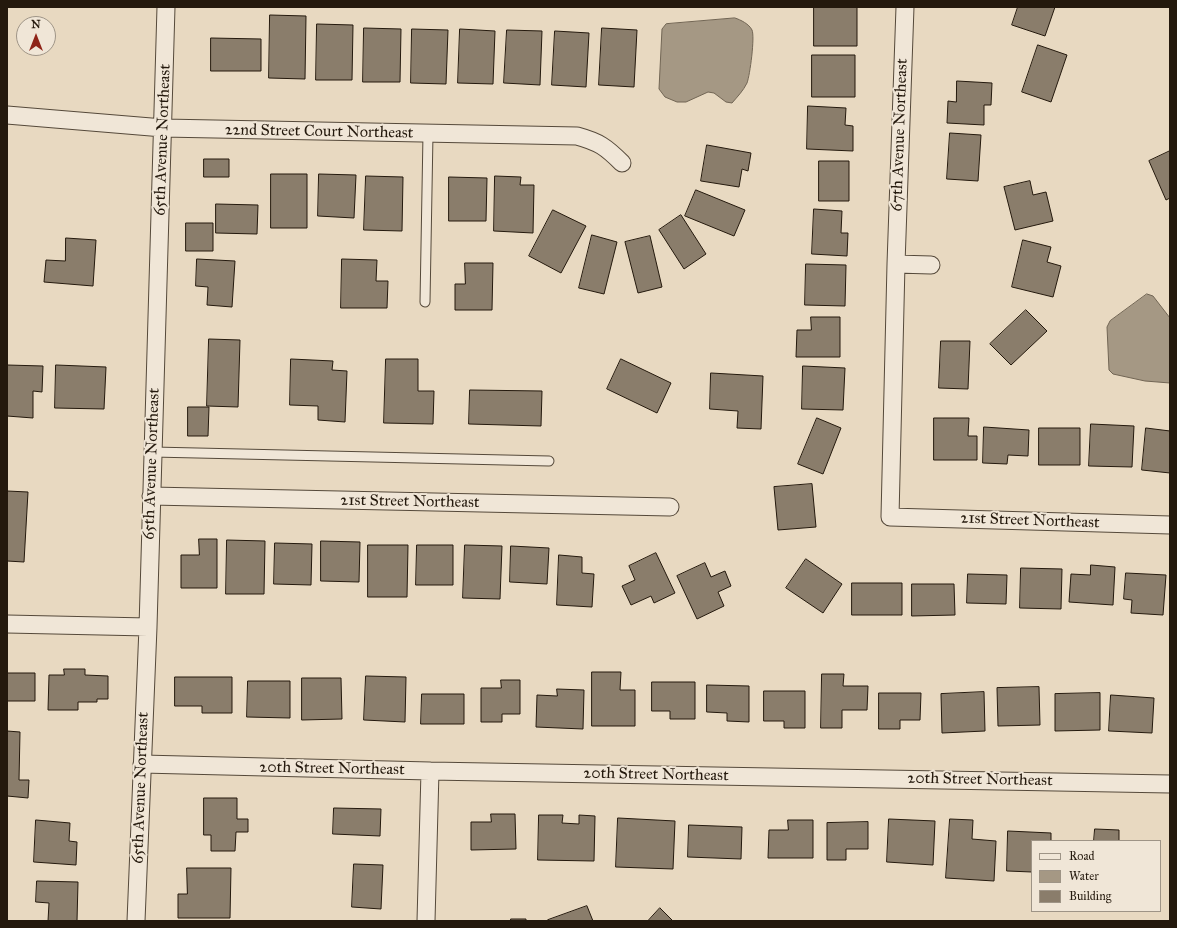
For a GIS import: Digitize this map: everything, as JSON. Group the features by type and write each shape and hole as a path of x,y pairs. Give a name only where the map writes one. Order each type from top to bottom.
{"street":[{"name":"65th Avenue Northeast","path":"136,921 148,627 166,7"},
{"name":"67th Avenue Northeast","path":"890,517 896,264 905,7"},
{"name":"22nd Street Court Northeast","path":"7,115 163,128 577,136 594,141 608,149 622,163"},
{"path":"896,264 931,265"},
{"name":"21st Street Northeast","path":"151,496 670,507"},
{"name":"21st Street Northeast","path":"890,517 1170,525"},
{"path":"7,624 148,627"},
{"name":"20th Street Northeast","path":"142,764 430,771 1170,784"},
{"path":"426,921 430,771"}],"lane":[{"path":"425,302 428,134"},
{"path":"153,452 549,461"}],"water":[{"path":"735,18 745,22 751,28 753,34 753,48 747,83 732,103 726,102 714,93 708,92 686,102 677,102 665,97 659,89 662,29 666,24"},
{"path":"1147,294 1153,296 1170,318 1170,383 1145,381 1113,374 1109,370 1107,327 1110,321"}],"building":[{"path":"814,7 857,7 857,46 814,46"},
{"path":"1018,7 1055,7 1045,36 1012,25"},
{"path":"270,15 306,16 305,79 269,78"},
{"path":"317,24 353,25 352,80 316,80"},
{"path":"364,28 401,29 400,82 363,82"},
{"path":"602,28 637,30 634,87 599,85"},
{"path":"412,29 448,30 446,84 411,83"},
{"path":"460,29 495,31 493,84 458,83"},
{"path":"507,30 542,31 540,85 504,83"},
{"path":"555,31 589,33 586,87 552,85"},
{"path":"211,38 261,39 261,71 211,71"},
{"path":"1038,45 1067,55 1051,102 1022,92"},
{"path":"812,55 855,55 855,97 812,97"},
{"path":"957,81 992,83 991,105 984,105 984,125 947,123 948,101 956,102"},
{"path":"808,106 846,108 845,125 853,126 853,151 807,149"},
{"path":"950,133 981,135 978,181 947,179"},
{"path":"707,145 751,153 748,171 742,169 739,187 701,181"},
{"path":"1170,151 1170,198 1166,200 1149,161"},
{"path":"204,159 229,159 229,177 204,177"},
{"path":"819,161 849,161 849,201 819,201"},
{"path":"271,174 307,174 307,228 271,228"},
{"path":"319,174 356,175 354,218 318,216"},
{"path":"366,176 403,177 402,231 364,230"},
{"path":"495,176 521,177 520,185 534,185 533,233 494,231"},
{"path":"449,177 487,178 486,221 449,221"},
{"path":"1030,181 1033,195 1046,192 1053,221 1015,230 1004,187"},
{"path":"696,190 745,210 734,236 685,216"},
{"path":"216,204 258,205 257,234 216,233"},
{"path":"814,209 842,211 841,233 848,233 847,256 812,254"},
{"path":"553,210 586,226 561,273 529,256"},
{"path":"681,215 706,254 684,269 659,230"},
{"path":"186,223 213,223 213,251 186,251"},
{"path":"592,235 617,242 604,294 579,288"},
{"path":"650,236 662,287 638,293 625,242"},
{"path":"66,238 96,240 93,286 44,282 46,260 65,261"},
{"path":"1023,240 1051,247 1047,262 1061,266 1053,297 1012,287"},
{"path":"197,259 235,261 232,307 207,305 208,287 196,286"},
{"path":"342,259 377,260 376,281 388,281 387,308 341,308"},
{"path":"465,263 493,263 492,310 455,310 455,284 465,284"},
{"path":"806,264 846,265 845,306 805,305"},
{"path":"1026,310 1047,331 1011,365 990,344"},
{"path":"811,317 840,317 840,357 796,357 797,330 811,330"},
{"path":"209,339 240,340 238,407 207,406"},
{"path":"941,341 970,341 968,389 939,388"},
{"path":"291,359 333,361 332,370 347,371 345,422 318,420 318,406 290,405"},
{"path":"386,359 418,359 418,391 434,391 433,424 384,423"},
{"path":"621,359 671,383 657,413 607,389"},
{"path":"7,365 43,366 42,392 33,391 33,418 7,416"},
{"path":"56,365 106,367 104,409 55,408"},
{"path":"803,366 845,368 843,410 802,409"},
{"path":"711,373 763,376 761,429 737,428 738,411 710,409"},
{"path":"470,390 542,391 541,426 469,424"},
{"path":"188,407 209,407 208,436 188,436"},
{"path":"817,418 841,428 823,474 798,464"},
{"path":"934,418 969,418 968,436 977,436 977,460 934,460"},
{"path":"1091,424 1134,426 1132,467 1089,466"},
{"path":"984,427 1029,430 1028,456 1008,455 1007,464 983,463"},
{"path":"1039,428 1080,428 1080,465 1039,465"},
{"path":"1146,428 1170,431 1170,473 1142,470"},
{"path":"812,484 816,527 778,530 774,487"},
{"path":"7,491 28,492 24,562 7,561"},
{"path":"199,539 217,539 217,588 181,588 181,555 199,555"},
{"path":"227,540 265,541 264,594 226,594"},
{"path":"321,541 360,542 359,582 321,581"},
{"path":"275,543 312,544 311,585 274,584"},
{"path":"368,545 408,545 407,597 368,597"},
{"path":"417,545 453,545 453,585 416,585"},
{"path":"465,545 502,546 500,599 463,598"},
{"path":"511,546 549,548 547,584 510,582"},
{"path":"656,553 675,593 654,603 651,596 631,605 622,586 635,580 629,566"},
{"path":"559,555 582,557 582,573 594,574 592,607 557,605"},
{"path":"806,559 842,584 823,613 786,588"},
{"path":"705,563 711,577 725,571 731,586 718,592 724,606 697,619 677,576"},
{"path":"1091,565 1115,567 1113,605 1069,602 1071,574 1090,575"},
{"path":"1021,568 1062,569 1061,609 1020,608"},
{"path":"1126,573 1166,575 1163,615 1131,613 1132,600 1124,599"},
{"path":"968,574 1007,575 1006,604 967,603"},
{"path":"852,583 902,583 902,615 852,615"},
{"path":"912,584 954,584 955,615 912,616"},
{"path":"64,669 85,669 85,675 108,676 108,699 97,699 97,702 78,702 78,710 48,710 49,675 64,675"},
{"path":"592,672 621,672 620,690 635,690 635,726 592,726"},
{"path":"7,673 35,673 35,701 7,701"},
{"path":"822,674 844,674 843,686 868,686 867,710 842,710 842,728 821,728"},
{"path":"366,676 406,677 405,722 364,720"},
{"path":"175,677 232,677 232,713 202,713 202,706 175,706"},
{"path":"302,678 341,678 342,719 302,720"},
{"path":"501,680 520,680 520,714 502,714 502,722 481,722 481,688 501,688"},
{"path":"248,681 290,681 290,718 247,717"},
{"path":"652,682 695,682 695,719 670,719 670,711 652,711"},
{"path":"707,685 749,686 749,722 727,721 727,713 707,712"},
{"path":"1039,687 1040,725 998,726 997,688"},
{"path":"557,689 584,690 583,729 536,727 537,695 557,696"},
{"path":"764,691 805,691 805,728 784,728 784,721 764,721"},
{"path":"984,692 985,731 942,733 941,694"},
{"path":"879,693 921,693 920,720 900,720 900,729 879,729"},
{"path":"1100,693 1100,730 1055,731 1055,694"},
{"path":"422,694 464,694 464,724 421,724"},
{"path":"1111,695 1154,698 1152,733 1109,731"},
{"path":"7,731 20,732 19,780 29,780 28,798 7,796"},
{"path":"204,798 237,798 237,819 248,819 248,832 236,832 235,851 211,851 211,835 204,835"},
{"path":"334,808 381,809 380,836 333,834"},
{"path":"491,814 515,814 516,849 471,850 471,822 491,822"},
{"path":"539,815 563,815 562,823 579,824 579,815 595,816 594,861 538,860"},
{"path":"618,818 675,821 673,869 616,867"},
{"path":"889,819 935,821 933,865 887,862"},
{"path":"950,819 973,820 972,839 996,841 994,881 946,878"},
{"path":"36,820 70,823 69,841 77,842 76,865 34,862"},
{"path":"788,820 813,820 813,858 768,858 769,830 788,830"},
{"path":"868,822 868,849 846,849 846,860 827,860 827,823"},
{"path":"689,825 742,827 741,859 688,857"},
{"path":"1095,829 1119,830 1119,840 1094,840"},
{"path":"1008,831 1051,833 1051,840 1031,840 1031,872 1007,871"},
{"path":"354,864 383,865 381,909 352,907"},
{"path":"187,868 231,868 230,918 178,918 178,894 187,894"},
{"path":"37,881 78,882 77,921 48,921 49,903 36,902"},
{"path":"587,906 593,921 548,920"},
{"path":"660,908 673,921 648,921"},
{"path":"511,919 526,919 526,921 511,921"}]}
